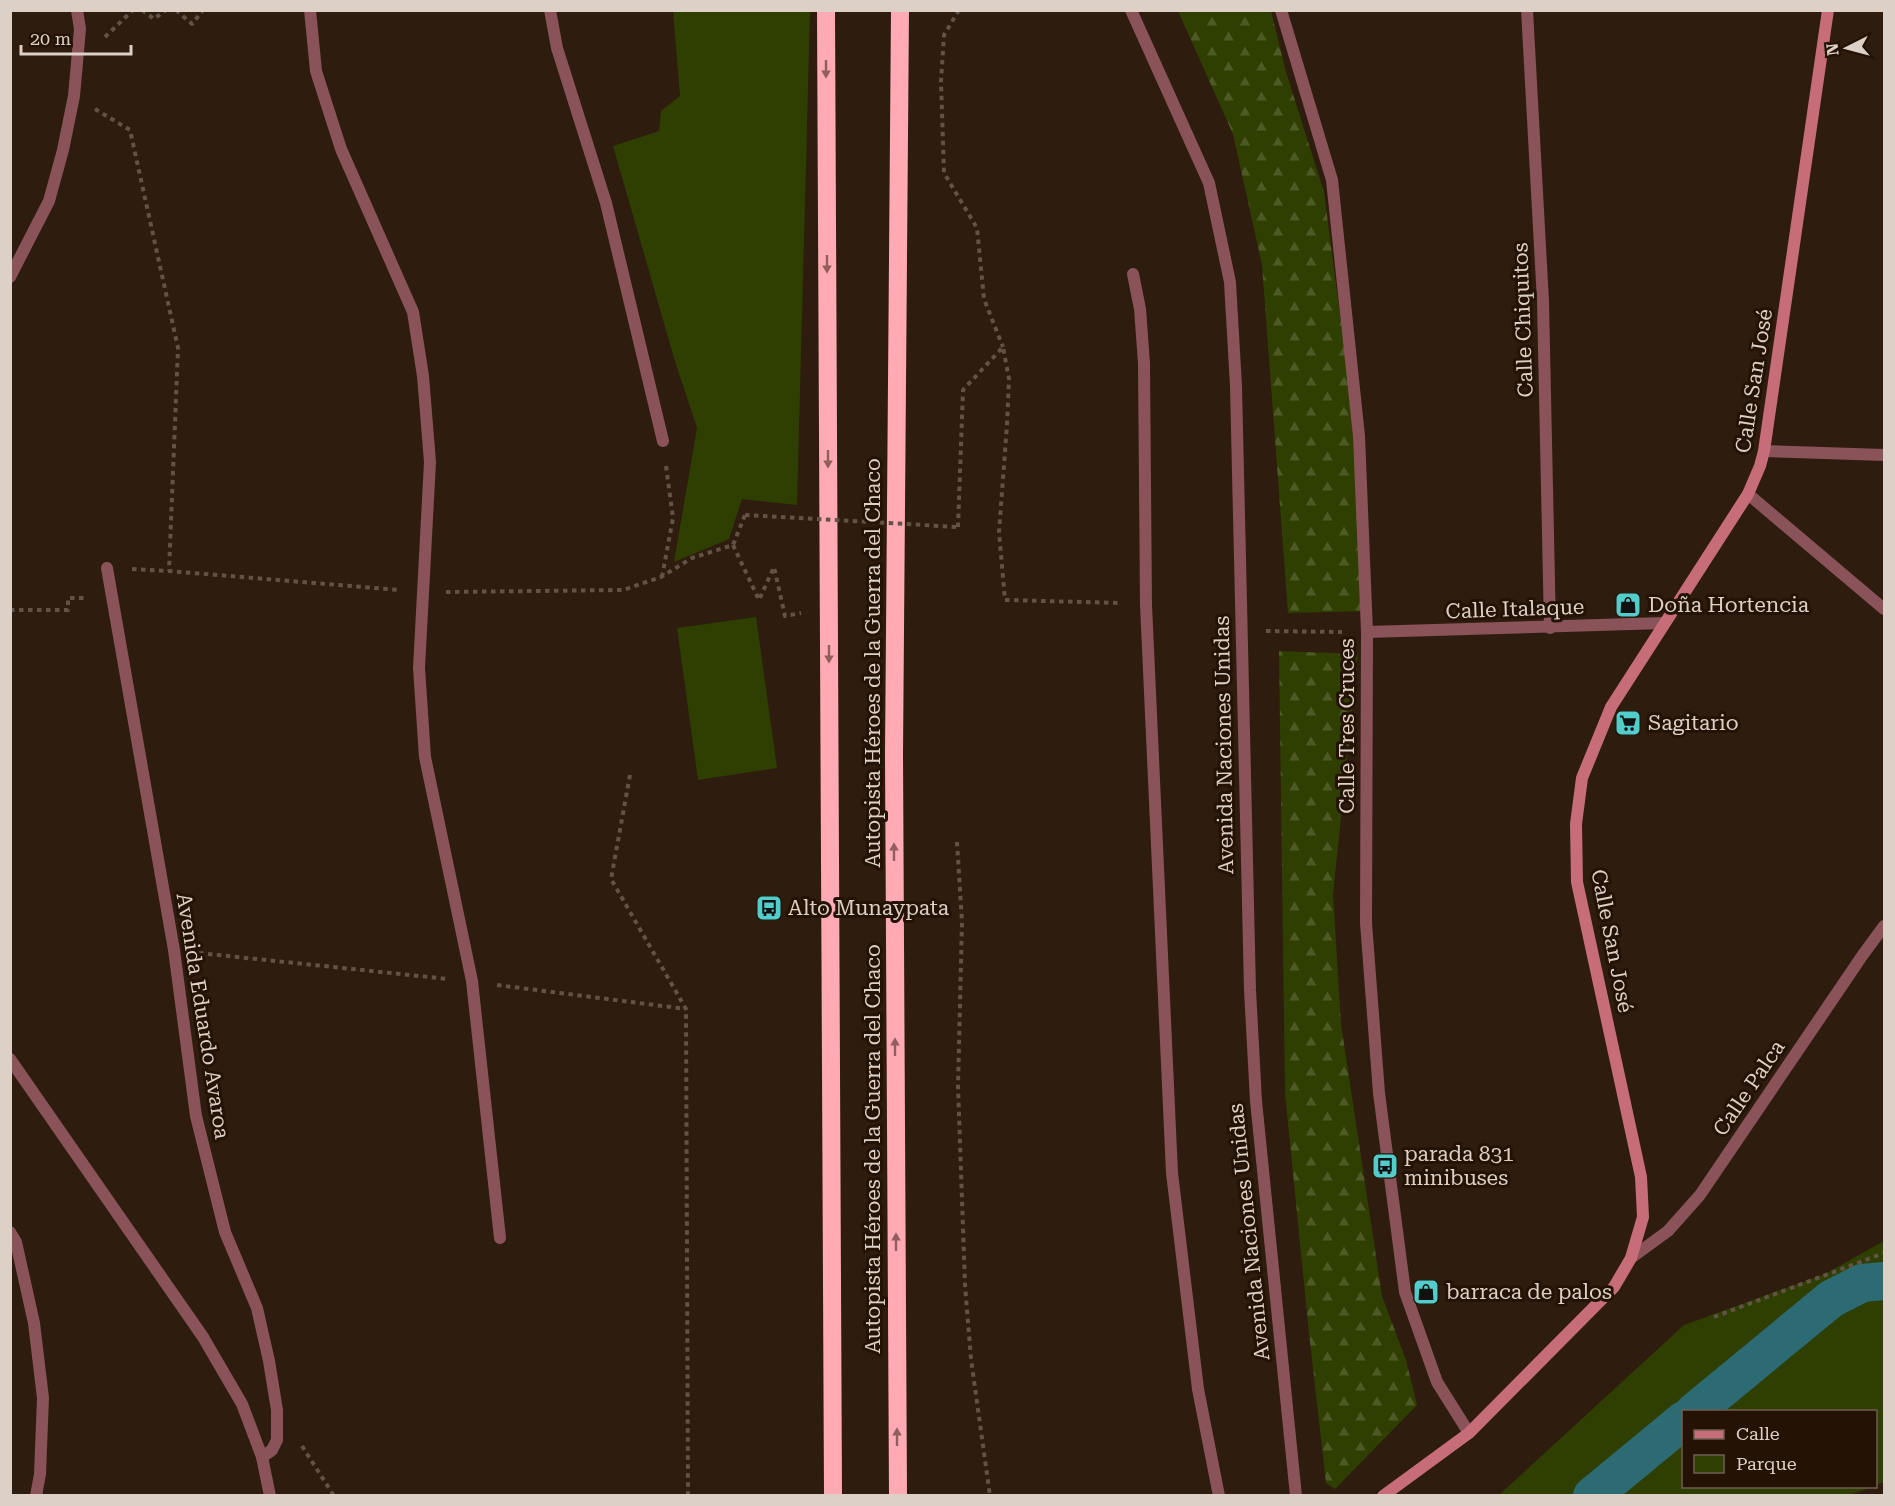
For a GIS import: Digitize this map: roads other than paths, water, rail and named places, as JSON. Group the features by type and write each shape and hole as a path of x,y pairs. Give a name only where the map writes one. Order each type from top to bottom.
{"highway":[{"name":"Autopista Héroes de la Guerra del Chaco","path":"826,10 833,1496"},
{"name":"Autopista Héroes de la Guerra del Chaco","path":"898,1496 894,743 900,10"}],"street":[{"path":"10,277 50,201 63,150 74,96 80,29 77,10"},
{"path":"310,10 316,71 340,149 413,312 423,376 430,462 419,668 425,758 472,981 500,1238"},
{"path":"550,10 557,48 606,203 663,441"},
{"name":"Avenida Naciones Unidas","path":"1131,10 1209,183 1230,282 1236,386 1250,990 1256,1101 1296,1496"},
{"name":"Calle Tres Cruces","path":"1281,10 1332,180 1359,436 1367,632 1366,922 1379,1093 1405,1292 1437,1382 1469,1433"},
{"name":"Calle Chiquitos","path":"1527,10 1543,301 1550,628"},
{"name":"Calle San José","path":"1383,1496 1469,1433 1614,1287 1630,1258 1643,1217 1641,1177 1577,882 1576,824 1582,778 1611,707 1748,494 1760,466 1764,452 1828,10"},
{"path":"1133,274 1140,309 1144,363 1146,605 1172,1173 1198,1389 1219,1496"},
{"path":"1764,452 1884,455"},
{"path":"1748,494 1884,609"},
{"name":"Avenida Eduardo Avaroa","path":"107,568 174,950 196,1116 225,1232 257,1308 269,1361 277,1410 277,1440 272,1450 262,1456"},
{"name":"Calle Italaque","path":"1367,632 1664,623"},
{"name":"Calle Palca","path":"1630,1258 1668,1231 1700,1194 1884,926"},
{"path":"10,1059 203,1337 242,1404 262,1456 270,1496"},
{"path":"10,1232 16,1242 34,1323 43,1398 40,1474 36,1496"}],"waterway":[{"path":"1696,1410 1831,1299 1862,1283 1884,1281"},
{"path":"1592,1496 1682,1422"}],"place":[{"name":"Doña Hortencia","path":"1628,605"},
{"name":"Sagitario","path":"1628,723"},
{"name":"Alto Munaypata","path":"769,908"},
{"name":"parada 831 minibuses","path":"1385,1166"},
{"name":"barraca de palos","path":"1426,1292"}]}
